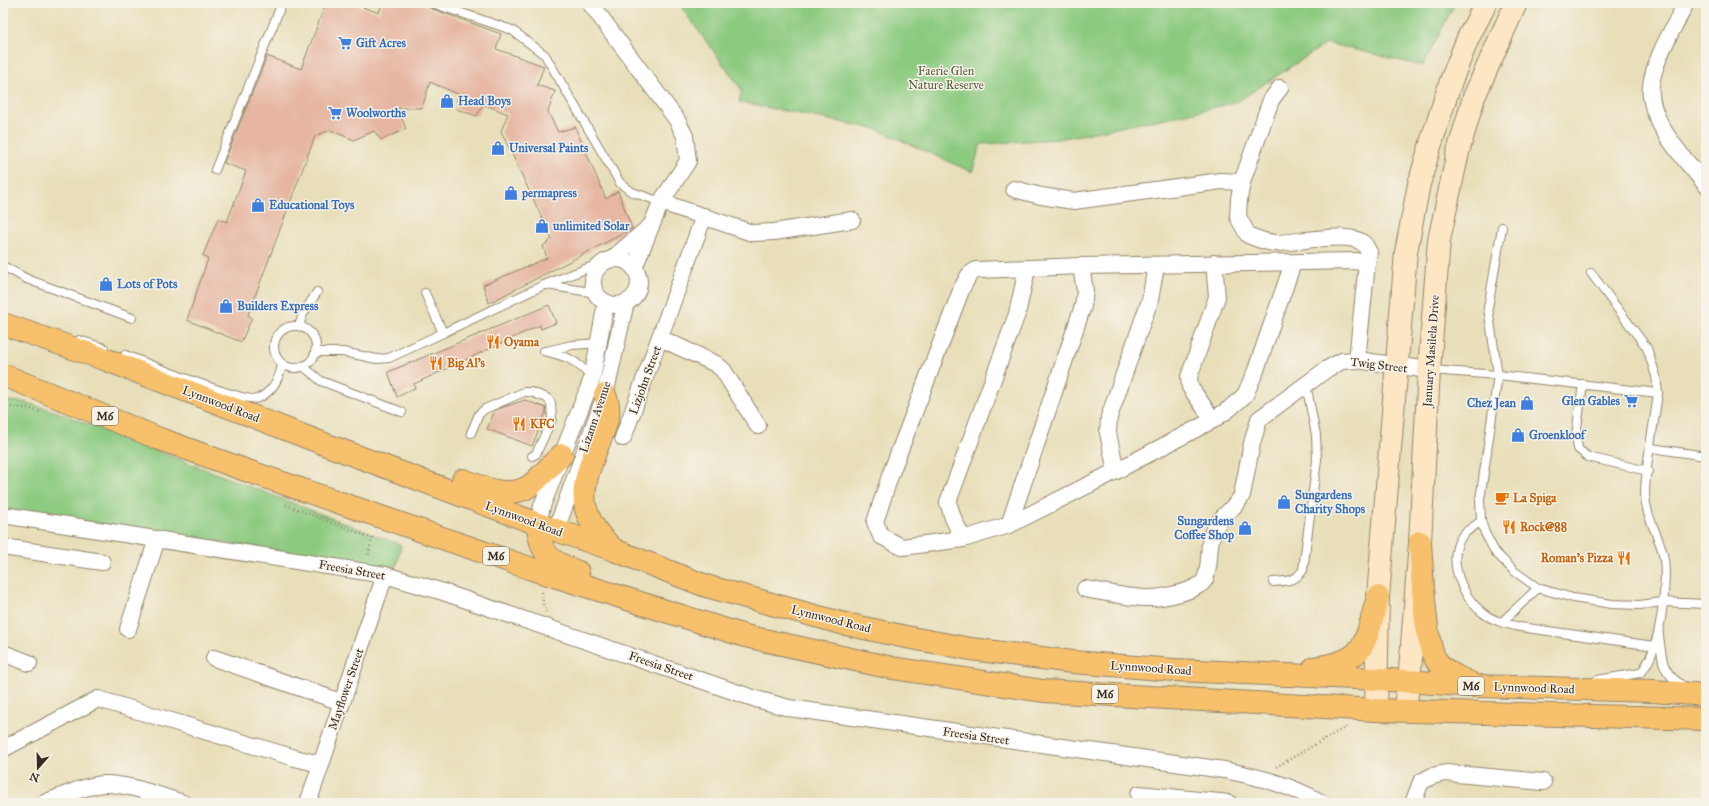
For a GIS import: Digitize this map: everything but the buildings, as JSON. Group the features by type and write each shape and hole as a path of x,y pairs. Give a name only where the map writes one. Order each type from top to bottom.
{"main road":[{"path":"1376,710 1378,597 1406,252 1419,184 1451,81 1468,38 1486,3"},
{"name":"January Masilela Drive","path":"1404,710 1408,683 1420,542 1429,370 1439,240 1458,152 1474,97 1516,3"},
{"name":"Lynnwood Road","path":"3,324 107,360 327,446 547,527 614,550 706,586 841,623 971,649 1073,662 1174,670 1377,679 1408,683 1702,695"},
{"name":"M6","path":"3,375 45,403 160,439 245,470 532,569 745,636 838,655 892,668 1043,691 1376,710 1706,719"},
{"path":"598,387 609,406 608,418 587,480 584,496 586,514 592,526 614,550"},
{"path":"3,391 45,403"},
{"path":"327,446 388,454 492,490 510,493 530,485 562,454"},
{"path":"489,553 526,563 536,560 545,552 547,527"},
{"path":"1420,542 1429,642 1436,660 1451,674 1476,686"},
{"path":"545,552 556,563 582,573 838,655"},
{"path":"1245,673 1314,668 1338,664 1349,659 1364,643 1378,597"}],"street":[{"path":"590,3 677,120 685,136 688,161 661,202 649,227 634,268"},
{"path":"1686,3 1654,70 1651,86 1652,103 1658,121 1672,142 1706,185"},
{"path":"1280,88 1271,100 1242,182 1238,217 1248,235 1265,242 1277,243 1325,238 1354,239 1363,244 1368,252 1356,360"},
{"path":"1014,189 1040,196 1074,201 1221,180 1242,182"},
{"path":"661,202 752,233 760,234 852,220"},
{"path":"660,338 704,216"},
{"path":"609,260 628,262 634,268 639,283 637,291 626,302 613,304 601,298 593,281 594,275 601,265 649,227"},
{"path":"1293,263 1256,370 1245,395 1213,420 1009,525 963,539 902,547 881,536 875,522 891,473 962,288 969,275 976,270 1081,266 1156,266 1214,263 1355,261 1367,263"},
{"path":"1213,420 1190,387 1189,377 1217,297 1214,263"},
{"path":"1009,525 1083,306 1085,291 1081,266"},
{"path":"1116,471 1108,433 1109,417 1150,300 1156,266"},
{"path":"963,539 953,518 948,502 1017,314 1027,269"},
{"name":"Lizann Avenue","path":"547,527 542,506 562,454 598,387 601,298"},
{"name":"Lizann Avenue","path":"547,527 598,387 626,302"},
{"name":"Lizjohn Street","path":"623,438 660,338 720,367 729,378 758,426"},
{"name":"Twig Street","path":"1085,589 1150,598 1191,590 1202,584 1207,573 1210,540 1215,528 1239,502 1242,495 1257,424 1263,415 1339,362 1356,360 1397,367 1429,370"},
{"name":"Freesia Street","path":"3,515 385,575 454,596 756,699 789,708 1224,770 1260,777 1305,799 1322,803"},
{"path":"128,629 157,539"},
{"path":"3,547 102,562"},
{"name":"Mayflower Street","path":"308,803 385,575"},
{"path":"3,653 29,663"},
{"path":"214,658 341,702"},
{"path":"3,749 98,698 295,758 320,764"},
{"path":"1413,803 1421,782 1432,776 1446,773 1542,782"},
{"path":"44,803 91,786 103,784 124,787 183,803"},
{"path":"1140,794 1229,803"}],"lane":[{"path":"215,170 282,3"},
{"path":"432,3 512,30 545,55 620,183 632,192 661,202"},
{"path":"1502,227 1488,308 1498,375 1480,500 1482,522 1485,533 1495,552 1514,571 1538,588 1573,598 1612,604 1640,605 1662,602 1706,604"},
{"path":"315,352 343,352 377,359 389,358 544,285 609,260"},
{"path":"3,266 27,279 132,318"},
{"path":"1591,273 1647,348 1656,376 1658,393 1645,494 1647,514 1664,557 1659,632 1662,661 1666,672 1674,681 1702,695"},
{"path":"544,285 601,298"},
{"path":"299,326 302,314 317,292"},
{"path":"425,293 443,333"},
{"path":"299,326 312,334 315,340 315,352 313,358 303,366 294,368 282,364 275,354 274,348 276,337 282,331 288,327 299,326"},
{"path":"38,337 83,341 229,394 250,400 259,399 271,388 280,377 282,364"},
{"path":"598,387 582,368 565,356 544,351 572,345 599,342"},
{"path":"303,366 321,381 402,412"},
{"name":"Twig Street","path":"1429,370 1498,375 1658,393"},
{"path":"1273,582 1289,581 1299,577 1303,570 1317,460 1316,435 1306,384"},
{"path":"1583,384 1576,435 1578,449 1588,457 1648,471"},
{"path":"471,433 479,414 485,409 524,392 531,392 549,400 551,403 552,420 536,454 532,456"},
{"path":"1651,448 1706,456"},
{"path":"1482,522 1465,532 1461,538 1457,548 1456,564 1461,584 1468,599 1483,613 1502,622 1520,627 1654,646"},
{"path":"1502,622 1538,588"},
{"path":"1501,687 1535,680 1583,681 1636,675 1643,670 1649,662 1659,632"}],"path":[{"path":"3,407 28,408 45,403"},
{"path":"284,504 372,538 367,559"},
{"path":"1260,777 1349,725"}],"green space":[{"name":"Faerie Glen Nature Reserve","path":"678,3 1455,3 1423,66 1327,43 1237,102 1182,115 1059,139 981,144 972,172 876,129 739,102 742,90"},
{"path":"3,401 23,402 54,411 401,545 396,568 3,510"}],"place":[{"name":"Gift Acres","path":"345,43"},
{"name":"Head Boys","path":"447,101"},
{"name":"Woolworths","path":"335,113"},
{"name":"Universal Paints","path":"498,148"},
{"name":"permapress","path":"511,193"},
{"name":"Educational Toys","path":"258,205"},
{"name":"unlimited Solar","path":"542,226"},
{"name":"Lots of Pots","path":"106,284"},
{"name":"Builders Express","path":"226,306"},
{"name":"Oyama","path":"493,342"},
{"name":"Big Al's","path":"436,363"},
{"name":"Glen Gables","path":"1631,401"},
{"name":"Chez Jean","path":"1527,403"},
{"name":"KFC","path":"519,424"},
{"name":"Groenkloof","path":"1518,435"},
{"name":"La Spiga","path":"1502,498"},
{"name":"Sungardens Charity Shops","path":"1284,502"},
{"name":"Rock@88","path":"1509,527"},
{"name":"Sungardens Coffee Shop","path":"1245,528"},
{"name":"Roman's Pizza","path":"1624,558"}]}
